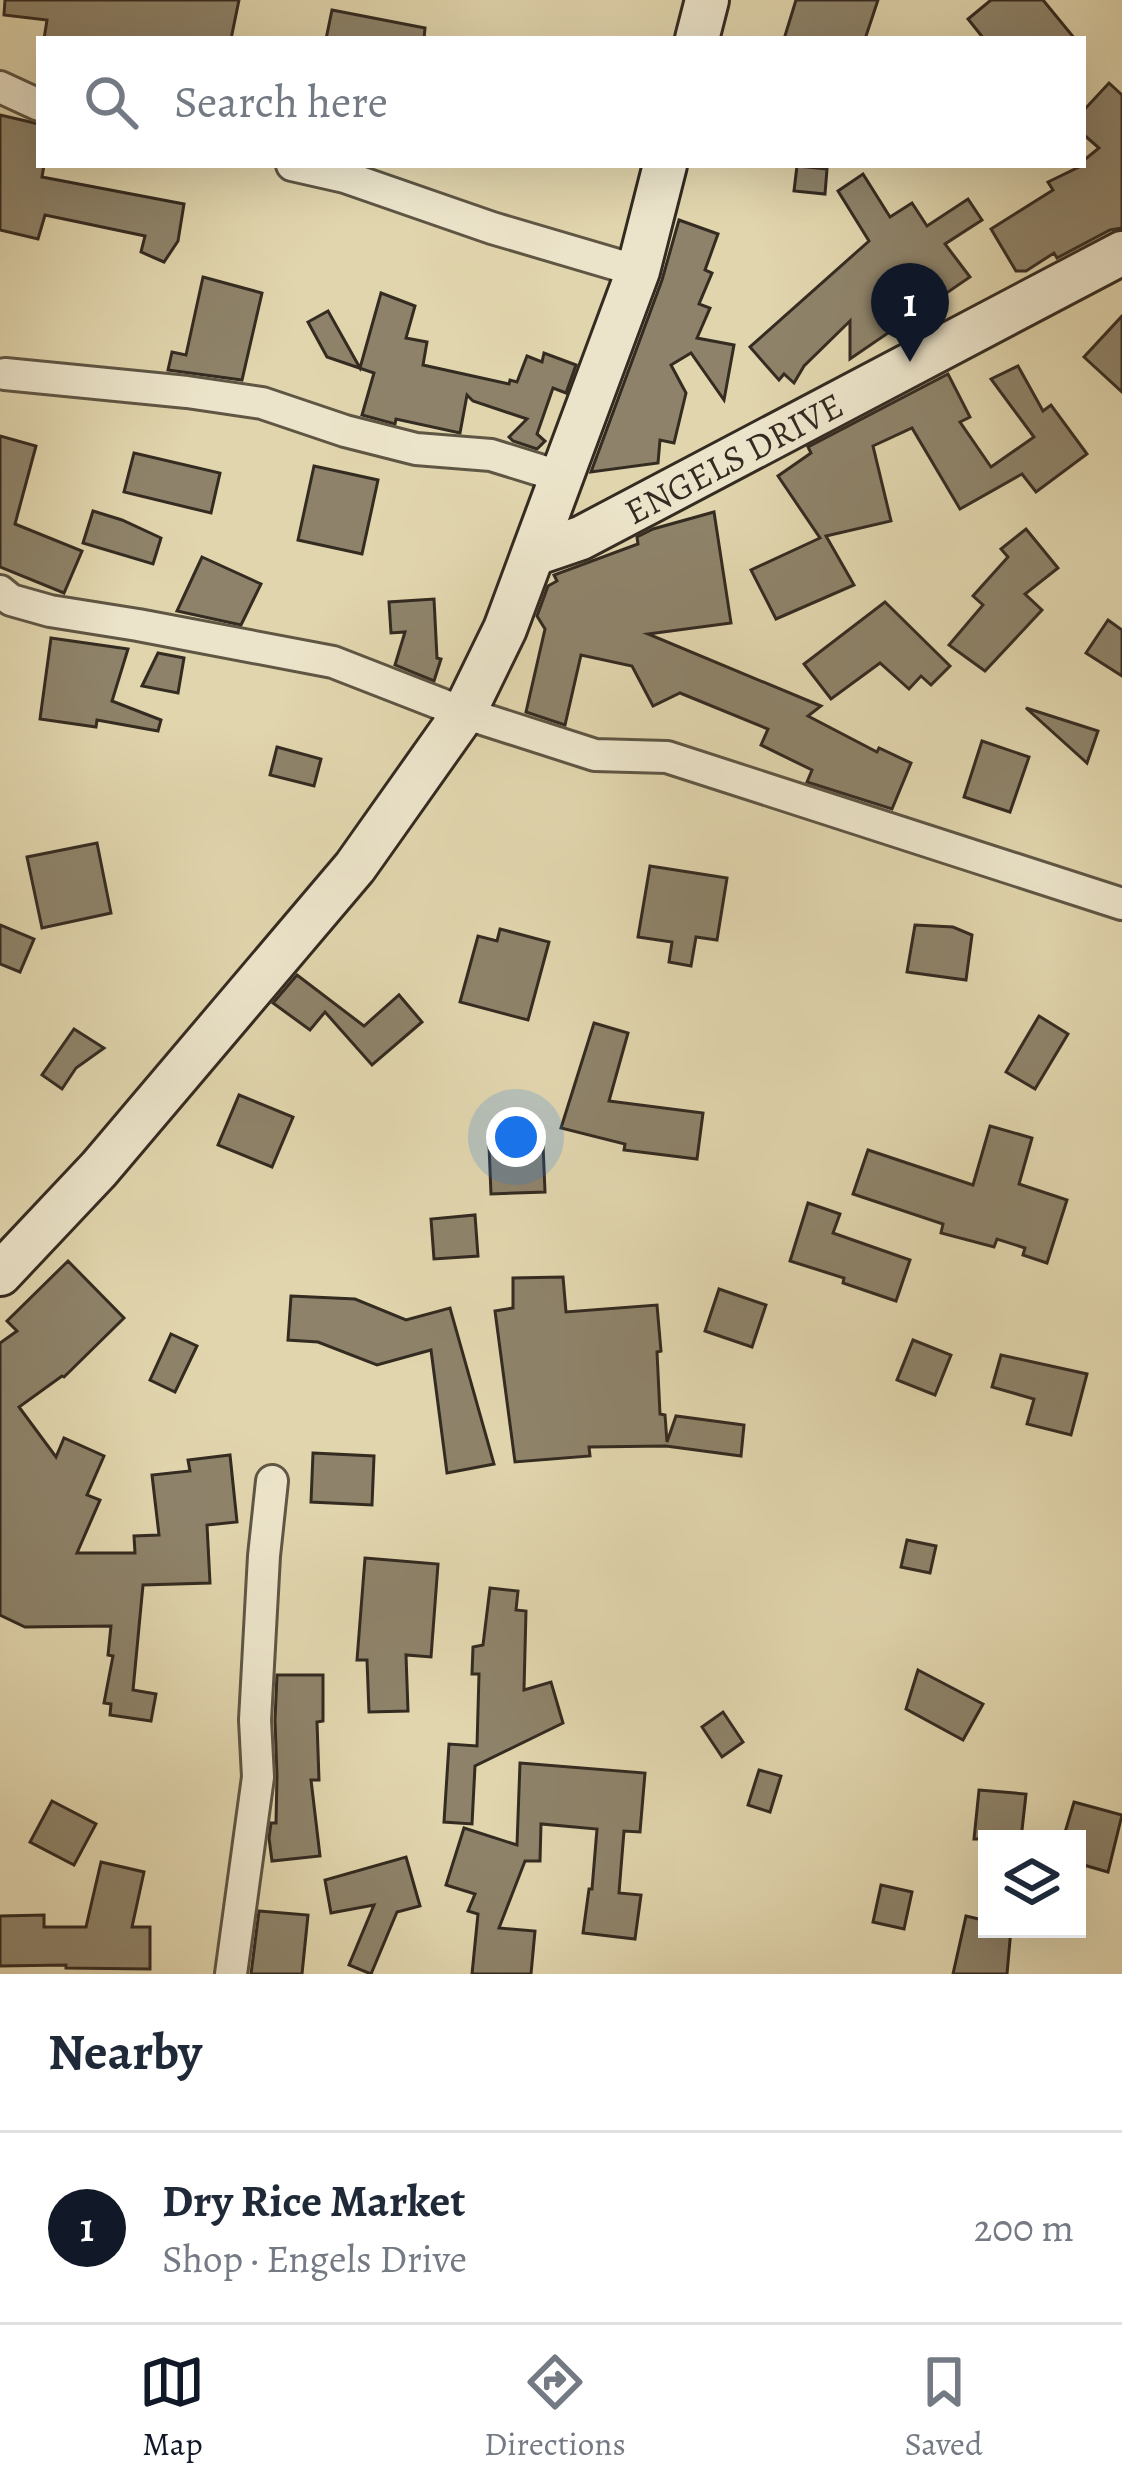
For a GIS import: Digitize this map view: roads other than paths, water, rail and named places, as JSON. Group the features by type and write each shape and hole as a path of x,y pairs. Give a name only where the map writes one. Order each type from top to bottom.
{"main road":[{"path":"698,36 707,0"},
{"path":"0,1274 99,1169 355,867 464,713 505,629 638,271 664,168"},
{"name":"ENGELS DRIVE","path":"534,554 581,538 1122,253"}],"street":[{"path":"0,86 36,104"},
{"path":"305,168 638,271"},
{"path":"5,374 262,404 416,449 491,455 562,477"},
{"path":"0,591 11,600 50,611 333,662 464,713 595,755 667,758 1122,904"},
{"path":"231,1974 258,1777 255,1720 272,1481"}],"place":[{"name":"Dry Rice Market","path":"910,362"}]}
